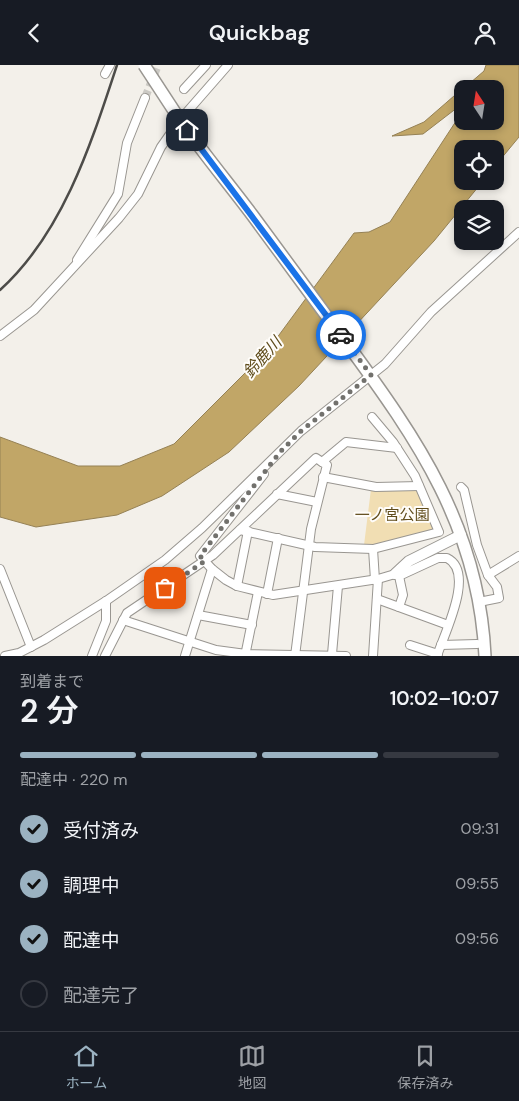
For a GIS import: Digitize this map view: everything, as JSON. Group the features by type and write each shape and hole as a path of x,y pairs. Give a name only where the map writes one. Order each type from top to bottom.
{"main road":[{"path":"144,65 187,130 369,373 430,465 461,535 479,602 485,656"}],"street":[{"path":"105,74 110,65"},
{"path":"184,89 206,65"},
{"path":"0,336 34,310 120,218 138,194 161,147 180,120 228,65"},
{"path":"67,276 118,194 127,143 145,98"},
{"path":"5,656 31,647 106,601 172,553 301,431 369,373 385,364 431,311 519,232"},
{"path":"244,531 309,545 373,549 439,532 419,486 397,448 372,417"},
{"path":"322,462 346,442 397,448"},
{"path":"280,452 200,556 212,569 237,586 267,594 376,580 397,575 438,558 451,560 455,566 460,589 437,655 410,645"},
{"path":"105,656 127,613 205,561 244,531 277,494 316,457 326,465 309,545 295,655"},
{"path":"323,477 376,487 419,486"},
{"path":"461,487 464,490 477,545 488,575 497,587 499,598 479,602"},
{"path":"277,494 318,502"},
{"path":"237,586 244,531"},
{"path":"397,575 409,561 461,535"},
{"path":"267,594 278,538"},
{"path":"373,549 377,599 373,656"},
{"path":"488,575 519,556"},
{"path":"0,569 31,647"},
{"path":"185,656 212,569"},
{"path":"397,575 403,595 399,607"},
{"path":"332,654 338,586"},
{"path":"246,655 258,592"},
{"path":"377,599 448,625"},
{"path":"92,656 106,621 106,601"},
{"path":"198,615 252,625"},
{"path":"123,620 216,651 246,655 332,654 346,656"},
{"path":"441,645 477,644"}],"green space":[{"name":"一ノ宮公園","path":"371,489 417,489 434,525 431,531 372,546 364,545"}],"water":[{"name":"鈴鹿川","path":"486,65 519,65 519,137 504,155 504,140 454,140 454,190 476,190 467,200 454,200 454,217 434,241 299,386 229,452 162,496 117,515 36,527 0,517 0,437 78,466 120,466 174,444 268,350 354,233 369,232 390,222 454,124 454,130 504,130 504,80 474,80 484,71"},
{"path":"454,96 454,110 423,134 392,136 424,122"}],"tunnel":[{"path":"145,98 158,65"}],"railway":[{"path":"0,290 22,267 58,215 85,156 117,65"}],"way so far":[{"path":"165,588 205,561 200,556 280,452 301,431 371,375 341,335"}],"route":[{"path":"187,130 341,335"}]}
